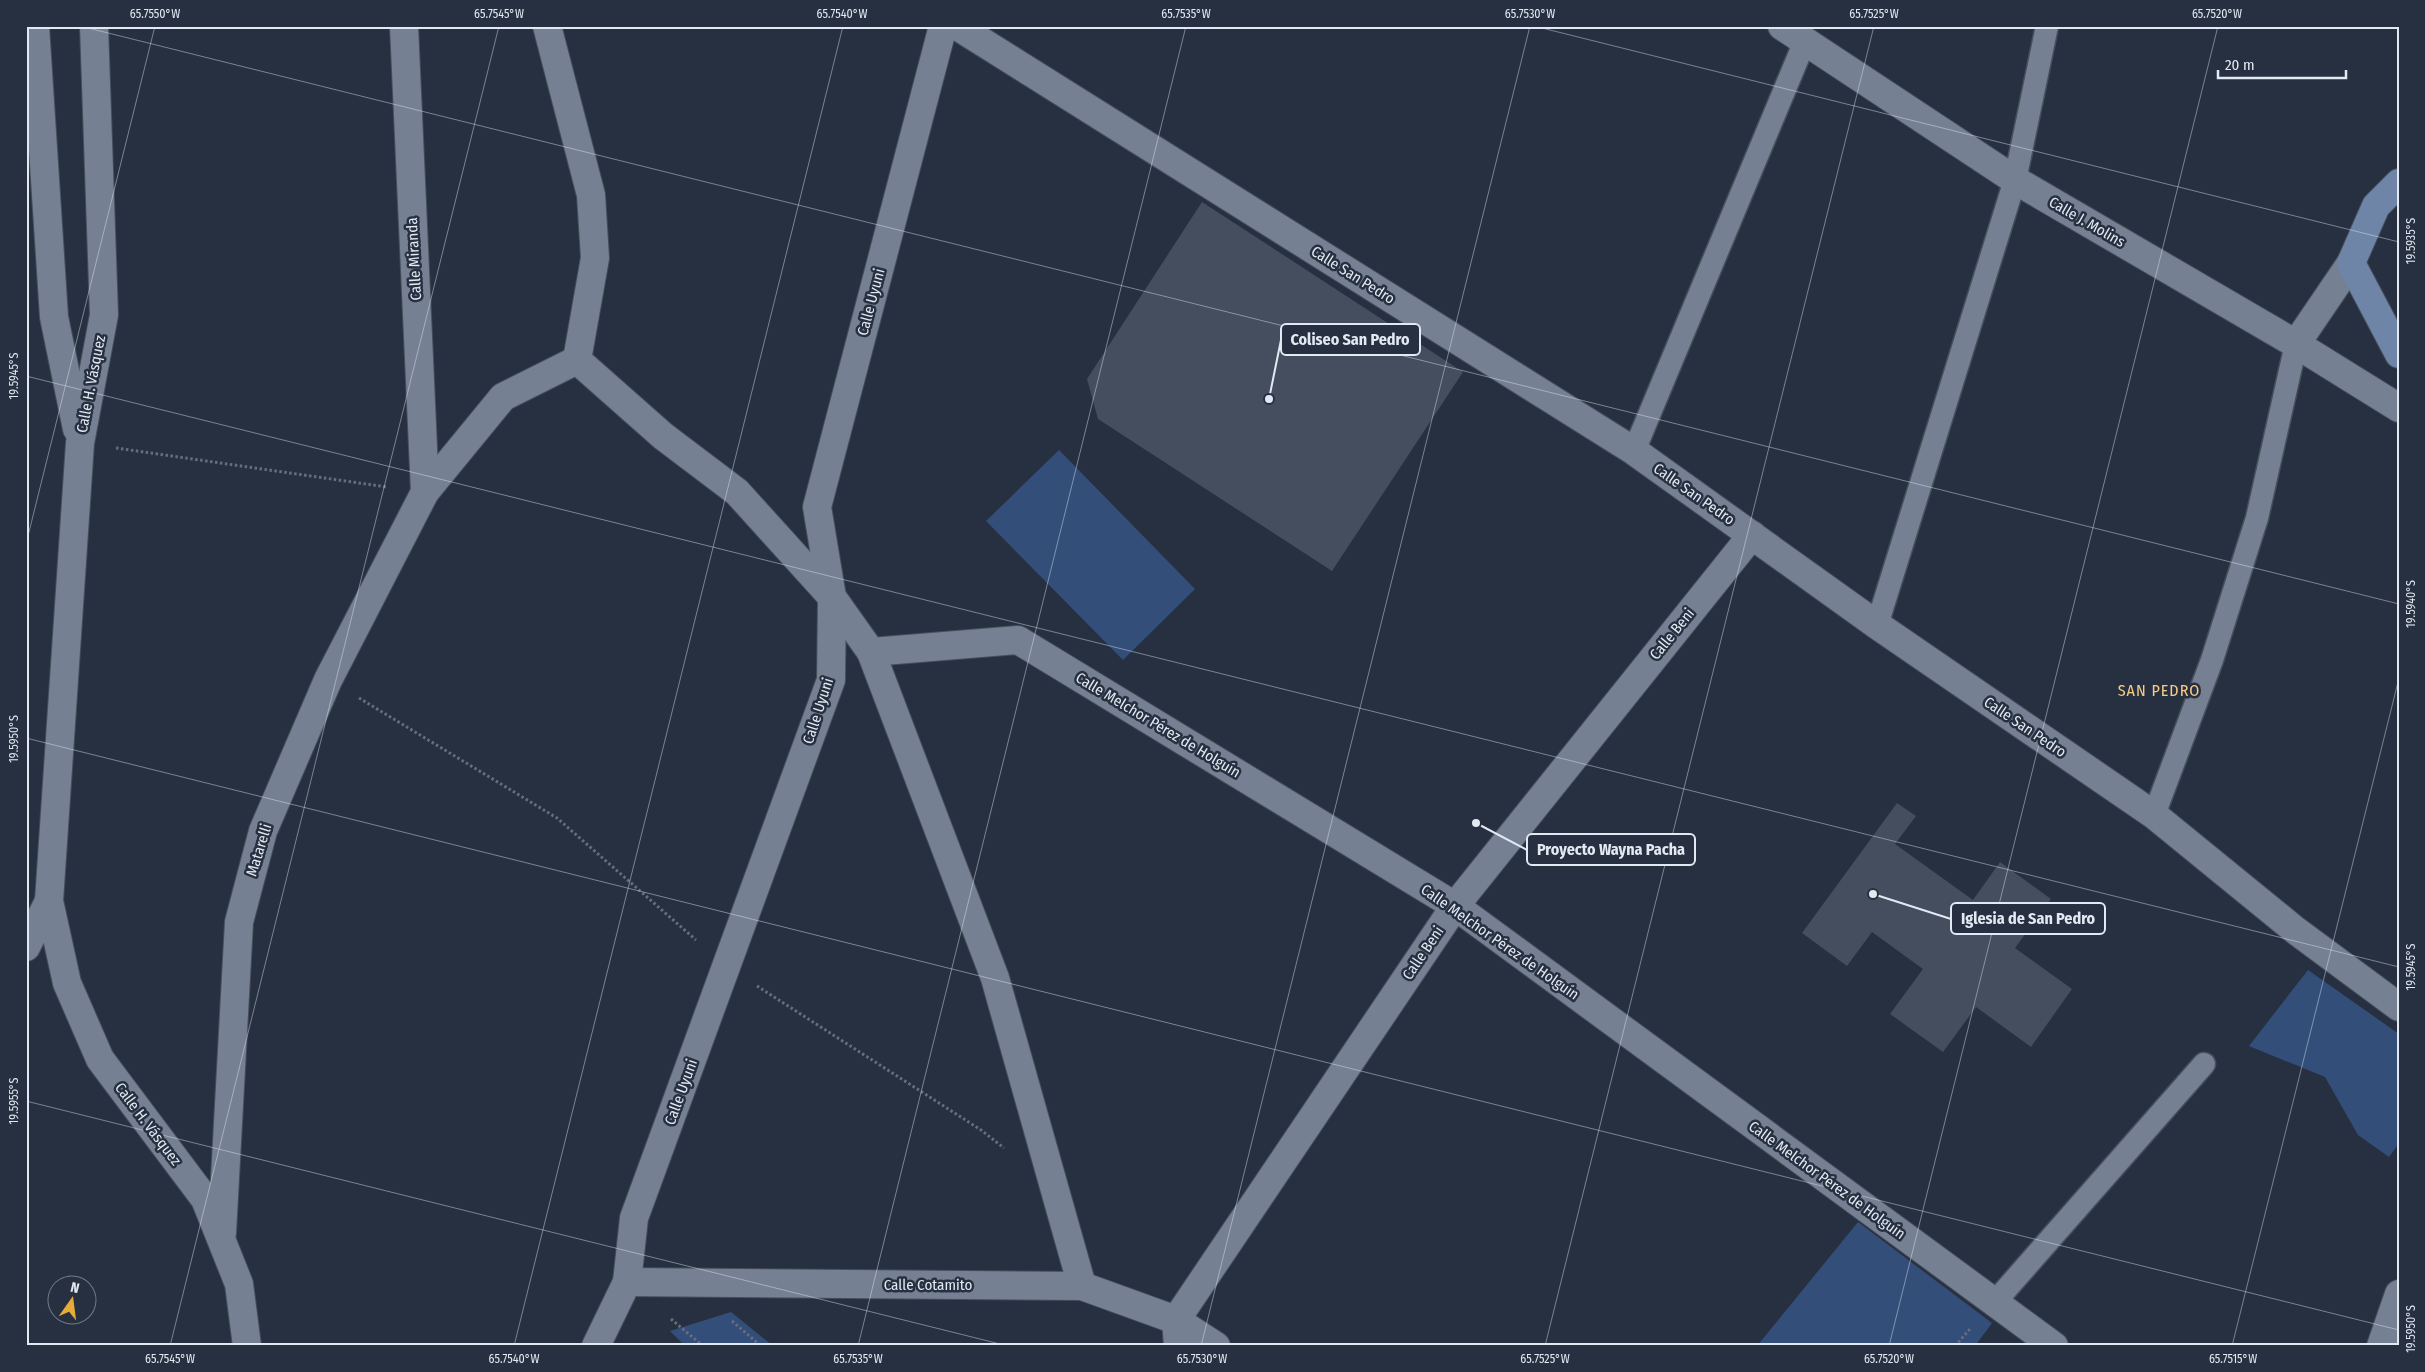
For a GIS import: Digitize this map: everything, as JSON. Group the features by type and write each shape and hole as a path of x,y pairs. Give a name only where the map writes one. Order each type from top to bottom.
{"main road":[{"path":"2399,183 2376,206 2351,263 2399,354"}],"street":[{"name":"Calle H. Vásquez","path":"36,26 54,317 80,443"},
{"name":"Calle H. Vásquez","path":"80,443 104,315 94,26"},
{"name":"Calle Miranda","path":"404,26 425,492"},
{"path":"547,26 591,195 594,258 577,360 663,436 737,492 832,597 871,652 994,978 1082,1286"},
{"name":"Calle Uyuni","path":"596,1346 627,1282 634,1218 728,967 831,680 832,597 817,508 943,26"},
{"name":"Calle San Pedro","path":"957,26 1634,452 1877,625 2154,816 2295,930 2399,1007"},
{"name":"Calle J. Molins","path":"1782,26 2015,180 2296,344 2399,408"},
{"path":"2296,344 2351,263"},
{"name":"Matarelli","path":"222,1241 238,922 263,831 328,680 425,492 504,397 577,360"},
{"path":"26,947 49,900 80,443"},
{"name":"Calle Beni","path":"1177,1333 1455,906 1752,535"},
{"name":"Calle Melchor Pérez de Holguín","path":"871,652 1018,640 1455,906 2054,1346"},
{"name":"Calle H. Vásquez","path":"49,900 67,983 100,1059 205,1199 239,1284 247,1346"},
{"name":"Calle Cotamito","path":"627,1282 1082,1286 1177,1333 1216,1346"},
{"path":"2381,1346 2399,1294"}],"lane":[{"path":"1877,625 2015,180 2047,26"},
{"path":"1634,452 1805,42"},
{"path":"2154,816 2212,660 2257,518 2296,344"},
{"path":"1994,1303 2204,1064"}],"path":[{"path":"80,443 425,492"},
{"path":"328,680 558,818 728,967 981,1130 1010,1153"}],"shaded area":[{"path":"1059,450 1195,589 1123,660 986,521"},
{"path":"2308,970 2399,1034 2399,1143 2389,1157 2358,1135 2325,1077 2249,1046"},
{"path":"1858,1222 1992,1323 1975,1346 1757,1346"},
{"path":"731,1312 773,1346 685,1346 670,1331"}],"building":[{"path":"1202,202 1463,372 1332,571 1098,419 1087,379"},
{"path":"1897,803 1916,816 1895,844 1973,900 2000,862 2051,899 2015,948 2072,989 2031,1047 1976,1007 1943,1052 1890,1014 1923,969 1872,932 1847,966 1802,933"}],"place":[{"name":"Coliseo San Pedro","path":"1269,399"},
{"name":"Proyecto Wayna Pacha","path":"1476,823"},
{"name":"Iglesia de San Pedro","path":"1873,894"}],"district":[{"name":"SAN PEDRO","path":"2159,690"}]}
